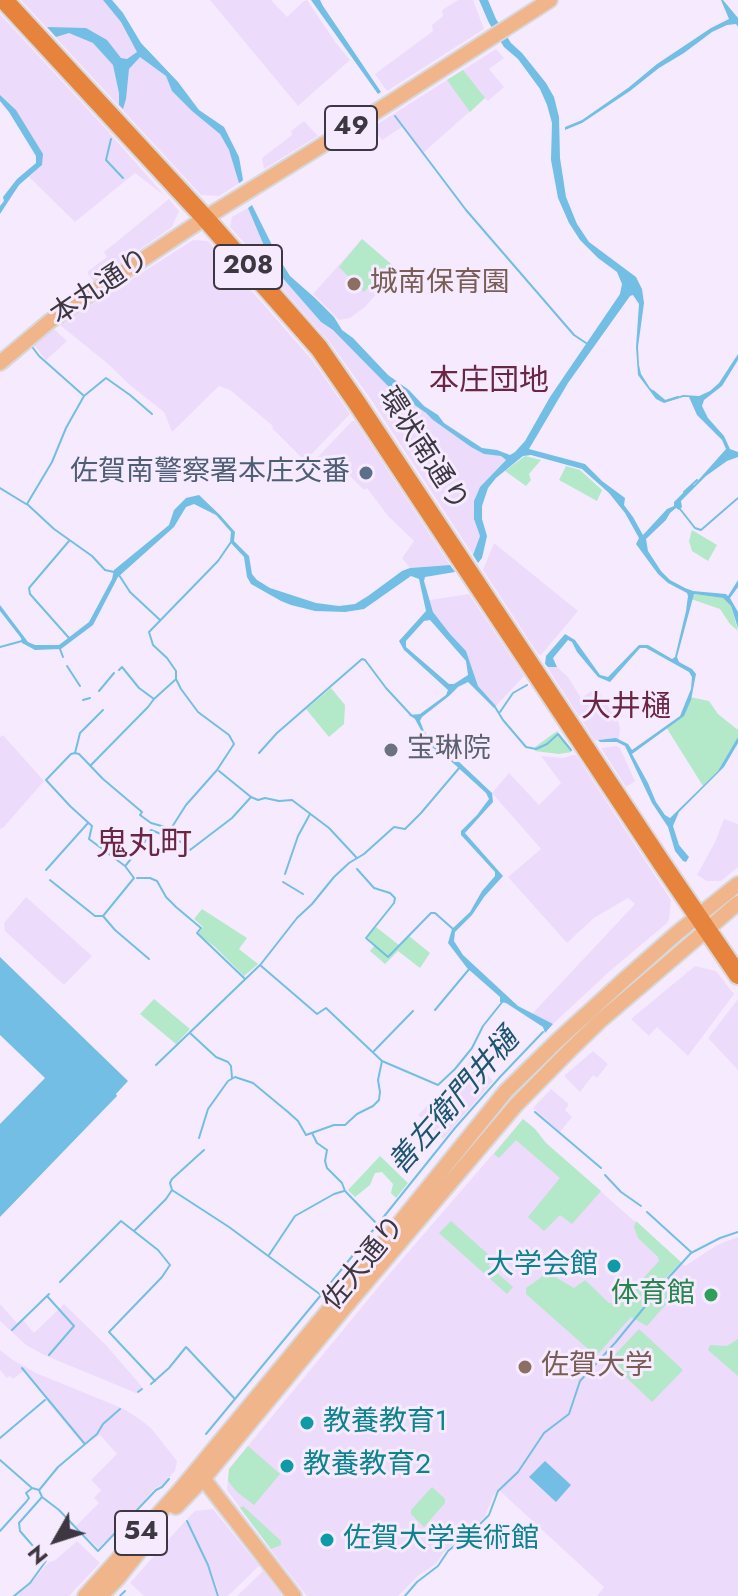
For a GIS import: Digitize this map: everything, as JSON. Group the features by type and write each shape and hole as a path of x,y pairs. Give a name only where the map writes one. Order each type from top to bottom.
{"highway":[{"name":"環状南通り","path":"4,0 205,218 319,348 738,975"}],"main road":[{"name":"49","path":"205,218 550,0"},
{"name":"本丸通り","path":"0,363 27,340 205,218"},
{"path":"702,923 738,884"},
{"path":"702,923 738,903"},
{"name":"佐大通り","path":"101,1596 506,1091 603,999 702,923"},
{"path":"200,1474 294,1596"},
{"name":"佐大通り","path":"85,1596 200,1474"}],"shaded area":[{"path":"21,0 108,0 142,49 199,112 222,130 237,158 241,182 219,196 201,195"},
{"path":"210,0 271,0 287,17 307,0 350,60 298,106"},
{"path":"458,0 473,0 484,29 387,91 375,74 433,31 432,25 443,16 442,10"},
{"path":"0,14 165,196 135,173 75,222 29,177 42,165 16,110 0,95"},
{"path":"496,49 504,58 489,69 504,87 488,101 485,98 423,153 402,127 382,140 373,127"},
{"path":"304,121 318,136 264,169 262,158 292,135 291,131"},
{"path":"169,199 179,211 172,227 94,282 87,272 107,257 104,252"},
{"path":"248,208 273,267 321,322 433,420 471,447 506,460 480,487 474,501 474,519 480,536 473,555 331,344 230,227 232,217"},
{"name":"城南保育園","path":"362,239 396,268 395,273 365,307 350,318 339,320 313,294"},
{"path":"193,240 208,241 313,361 350,414 305,461 273,426 230,390 219,386 172,432 164,412 60,325"},
{"path":"54,329 67,341 46,360 34,345"},
{"path":"355,421 450,565 410,568 402,558 414,541 388,516 367,488 364,490 345,471 333,482 312,463"},
{"path":"494,543 578,611 541,655 483,570"},
{"path":"469,594 524,676 496,706 478,686 466,651 433,612 430,600"},
{"path":"549,666 557,667 568,677 581,698 596,688 618,721 619,740 595,741"},
{"path":"3,735 44,781 0,829 0,737"},
{"path":"617,746 635,781 626,787 601,748"},
{"path":"576,755 671,900 666,924 553,1024 532,1014 635,904 628,898 594,918 567,943 508,877 541,849 492,793 509,773 539,805 561,783 541,756 563,758"},
{"path":"724,819 738,824 738,867 721,881 707,881 697,875"},
{"path":"26,897 92,956 64,985 5,931 4,923"},
{"path":"695,966 716,971 734,994 688,1056 657,1027 649,1036 631,1019"},
{"path":"738,999 738,1070 708,1038"},
{"path":"593,1051 608,1064 597,1078 593,1075 580,1092 564,1076"},
{"path":"474,1058 493,1081 443,1139 418,1115"},
{"path":"551,1089 569,1104 565,1110 572,1117 560,1132 533,1108"},
{"name":"佐賀大学","path":"523,1119 685,1266 717,1245 738,1237 738,1596 597,1596 604,1587 500,1491 493,1496 485,1516 472,1530 398,1596 307,1596 227,1490 229,1469 380,1285"},
{"path":"0,1304 17,1323 22,1319 34,1333 64,1304 106,1345 143,1388 136,1393 26,1345 0,1321"},
{"path":"0,1350 36,1373 124,1409 151,1428 177,1461 175,1471 98,1548 76,1526 99,1503 94,1498 101,1490 91,1480 117,1454 100,1435 84,1445 25,1370 13,1379 10,1376 7,1378 0,1370"},
{"path":"213,1509 259,1566 228,1596 220,1596 187,1519 195,1511"},
{"path":"186,1520 208,1566 217,1596 144,1596 130,1583"},
{"path":"77,1541 100,1563 69,1596 15,1596 49,1562"},
{"path":"263,1571 282,1596 237,1596"}],"green space":[{"path":"463,70 485,98 470,112 447,80"},
{"path":"362,239 391,264 364,292 339,267"},
{"path":"525,456 541,460 529,474 531,480 526,486 505,471"},
{"path":"566,466 580,470 602,490 597,501 559,480"},
{"path":"692,530 717,545 708,561 692,551 689,541"},
{"path":"694,594 723,598 731,606 738,631 720,609 691,599"},
{"path":"331,688 345,705 344,724 329,737 306,709"},
{"path":"690,697 709,701 718,714 738,730 738,740 718,772 703,786 666,727 682,716"},
{"path":"557,731 572,752 535,751 535,747"},
{"path":"202,909 247,938 239,949 258,964 244,976 198,934 203,927 194,919"},
{"path":"376,927 399,945 409,936 430,953 420,968 398,951 385,964 370,951 375,945 367,937"},
{"path":"154,999 190,1029 176,1044 140,1014"},
{"path":"523,1119 601,1191 572,1224 560,1215 544,1231 528,1217 560,1178 516,1140 499,1158 494,1154"},
{"path":"380,1156 408,1183 396,1198 391,1193 393,1184 382,1172 375,1173 370,1185 355,1197 348,1190"},
{"path":"451,1221 490,1256 489,1266 513,1287 507,1294 439,1233"},
{"path":"636,1221 681,1262 662,1282 674,1295 647,1326 631,1317 596,1356 526,1294 526,1288 544,1274 550,1274 574,1288 585,1280 609,1303 620,1304 659,1261 638,1238 634,1227"},
{"path":"639,1329 683,1370 652,1402 609,1361"},
{"path":"738,1339 738,1376 708,1350 710,1345 727,1346"},
{"path":"248,1446 280,1474 254,1505 228,1481 229,1469"},
{"path":"432,1487 445,1499 445,1503 424,1527 411,1514 411,1510"},
{"path":"243,1506 281,1541 281,1545 271,1549 240,1508"}],"water":[{"path":"103,0 112,0 141,43 178,82 199,110 224,127 239,157 241,182 220,134 172,91 166,76 140,57 129,69 123,109 119,105 113,65 93,43 69,33 56,37 47,27 86,28 107,40 121,58 127,59 137,52 121,22"},
{"path":"311,0 320,0 381,92 378,94"},
{"path":"479,0 488,0 511,43 546,83 554,97 559,117 560,158 566,197 577,224 589,242 636,277 642,289 644,303 638,347 639,365 650,388 665,401 683,395 699,396 719,383 738,354 738,360 722,386 704,400 702,406 730,449 738,452 738,457 706,476 681,501 682,507 670,513 646,539 648,551 661,571 685,588 728,596 738,580 738,587 730,598 738,612 738,628 731,606 723,598 694,594 677,657 696,674 691,700 684,716 632,754 656,802 670,818 718,771 738,737 738,743 724,767 679,812 673,826 679,845 689,857 686,862 675,851 668,827 652,803 625,746 598,740 616,738 632,750 680,716 691,689 689,672 646,648 640,648 610,682 598,677 568,640 553,658 557,667 545,664 546,656 565,634 575,640 600,675 608,677 639,645 648,645 672,659 686,611 687,593 658,574 636,544 639,538 625,513 609,493 582,469 531,455 523,456 488,488 482,506 487,536 478,563 473,555 480,536 474,519 474,501 480,487 506,460 471,447 433,420 388,386 333,330 321,322 273,267 248,208 252,205 290,276 334,317 342,330 388,375 444,423 482,448 510,455 515,452 620,294 622,284 617,272 580,240 569,223 558,198 551,160 552,123 547,105 540,89 518,59 504,47","holes":["633,295 639,304 638,375 656,399 664,403 689,397 697,415 722,440 726,449 643,535 624,505 625,498 585,464 529,449 568,383 630,296"]},
{"path":"721,0 738,18 738,27 736,24 727,25 712,32 582,123 565,130 565,127 582,120 628,88 657,64 729,19"},
{"path":"0,95 16,110 43,154 42,165 19,185 0,214 3,197 17,179 36,163 36,156 0,101"},
{"path":"199,495 235,532 234,541 249,556 252,574 257,580 270,588 316,603 339,606 355,604 410,568 450,565 455,572 425,577 433,612 466,651 478,686 496,706 494,708 468,682 458,687 420,721 432,741 492,793 493,802 465,833 503,876 455,932 454,941 463,955 518,1006 553,1024 545,1033 543,1027 500,1002 500,997 467,968 448,943 452,929 470,912 495,872 461,835 461,831 489,799 486,793 429,745 415,719 409,715 420,714 446,695 448,690 404,650 399,641 426,611 419,579 411,576 364,609 315,611 291,605 251,584 244,557 230,542 231,532 216,515 194,504 186,507 174,527 118,577 93,625 61,649 35,650 22,643 0,611 0,605 28,642 59,645 89,622 114,570 169,525 174,510 186,498","holes":["430,620 466,661 468,675 449,684 406,647 406,641 424,621"]},
{"path":"0,957 128,1081 0,1217 0,1124 45,1078 0,1035"},
{"path":"545,1461 571,1485 556,1502 529,1477"}],"waterway":[{"path":"395,116 466,210 574,335 586,343"},
{"path":"111,139 106,160 123,178"},
{"path":"30,344 39,356 83,395"},
{"path":"114,572 105,570 27,504 52,462 84,396 106,378 152,414"},
{"path":"653,391 665,401 678,397"},
{"path":"684,492 697,480"},
{"path":"0,488 26,504"},
{"path":"680,509 695,528 701,530 738,498"},
{"path":"69,541 29,588 30,594 69,638"},
{"path":"75,753 142,812 140,815 151,823 165,827 172,827 186,805 217,770 234,744 229,735 198,712 181,689 176,671 153,645 149,632 218,561 231,542"},
{"path":"119,575 130,592 160,620"},
{"path":"0,647 22,641"},
{"path":"60,649 63,657"},
{"path":"259,753 277,733 362,659 411,715"},
{"path":"67,666 80,686"},
{"path":"119,670 122,667 139,688 154,699 175,680"},
{"path":"99,691 114,673"},
{"path":"500,712 513,693 527,685"},
{"path":"83,700 90,698"},
{"path":"91,765 154,699"},
{"path":"495,707 526,747 536,749 558,734 571,750"},
{"path":"50,880 95,916 103,916 134,878 125,866 89,839 92,826 46,780 75,753 80,733 103,710"},
{"path":"261,964 334,877 394,827 405,829 460,767"},
{"path":"219,771 258,800 292,800 329,828 356,857"},
{"path":"126,865 151,830 181,842 190,850 232,818 251,797"},
{"path":"285,874 298,836 310,814"},
{"path":"46,870 88,823"},
{"path":"357,869 374,888 395,898 366,938 388,957 431,913 453,929"},
{"path":"137,878 157,881 166,897 201,928 197,933 244,978"},
{"path":"283,882 303,894"},
{"path":"103,916 149,959"},
{"path":"156,1065 260,965 317,1014 326,1008 382,1061 438,1085 472,1048 483,1026 503,1001"},
{"path":"435,1010 470,968"},
{"path":"374,1051 413,1011"},
{"name":"善左衛門井樋","path":"206,1434 455,1128 543,1032"},
{"path":"190,1033 216,1057 228,1062 232,1078"},
{"path":"199,1138 208,1109 228,1081 235,1077 253,1083 298,1121 306,1135 334,1125 345,1125 379,1100 378,1080 382,1061"},
{"path":"535,1112 601,1168"},
{"path":"312,1133 317,1143 327,1150 327,1168 377,1224"},
{"path":"134,1231 166,1199 172,1190 172,1179 204,1150"},
{"path":"605,1175 621,1192 641,1206"},
{"path":"172,1190 229,1227 321,1295"},
{"path":"269,1255 295,1216 344,1191"},
{"path":"647,1212 691,1252"},
{"path":"60,1282 121,1221 158,1250 170,1265 109,1332 155,1381"},
{"path":"405,1596 438,1566 448,1551 489,1515 498,1491 518,1472 544,1433 569,1414 580,1381 691,1253 738,1232"},
{"path":"12,1330 49,1294"},
{"path":"47,1296 74,1326 49,1355"},
{"path":"151,1384 186,1347 235,1399"},
{"path":"22,1368 84,1443"},
{"path":"138,1392 142,1389"},
{"path":"0,1438 45,1400"},
{"path":"40,1489 58,1467 97,1434 120,1409"},
{"path":"0,1460 32,1488 39,1490 42,1497 59,1510 98,1551 169,1479"},
{"path":"0,1531 29,1498 26,1493 31,1489"},
{"path":"14,1596 30,1583 46,1561 20,1531 19,1523 42,1497"},
{"name":"善左衛門井樋","path":"187,1521 208,1565 218,1596"},
{"path":"120,1596 125,1591"}],"place":[{"name":"城南保育園","path":"354,284"},
{"name":"佐賀南警察署本庄交番","path":"366,473"},
{"name":"宝琳院","path":"391,750"},
{"name":"大学会館","path":"614,1266"},
{"name":"体育館","path":"711,1295"},
{"name":"佐賀大学","path":"525,1367"},
{"name":"教養教育1","path":"307,1423"},
{"name":"教養教育2","path":"287,1466"},
{"name":"佐賀大学美術館","path":"327,1540"}],"district":[{"name":"本庄団地","path":"489,383"},
{"name":"大井樋","path":"626,709"},
{"name":"鬼丸町","path":"144,846"}]}
